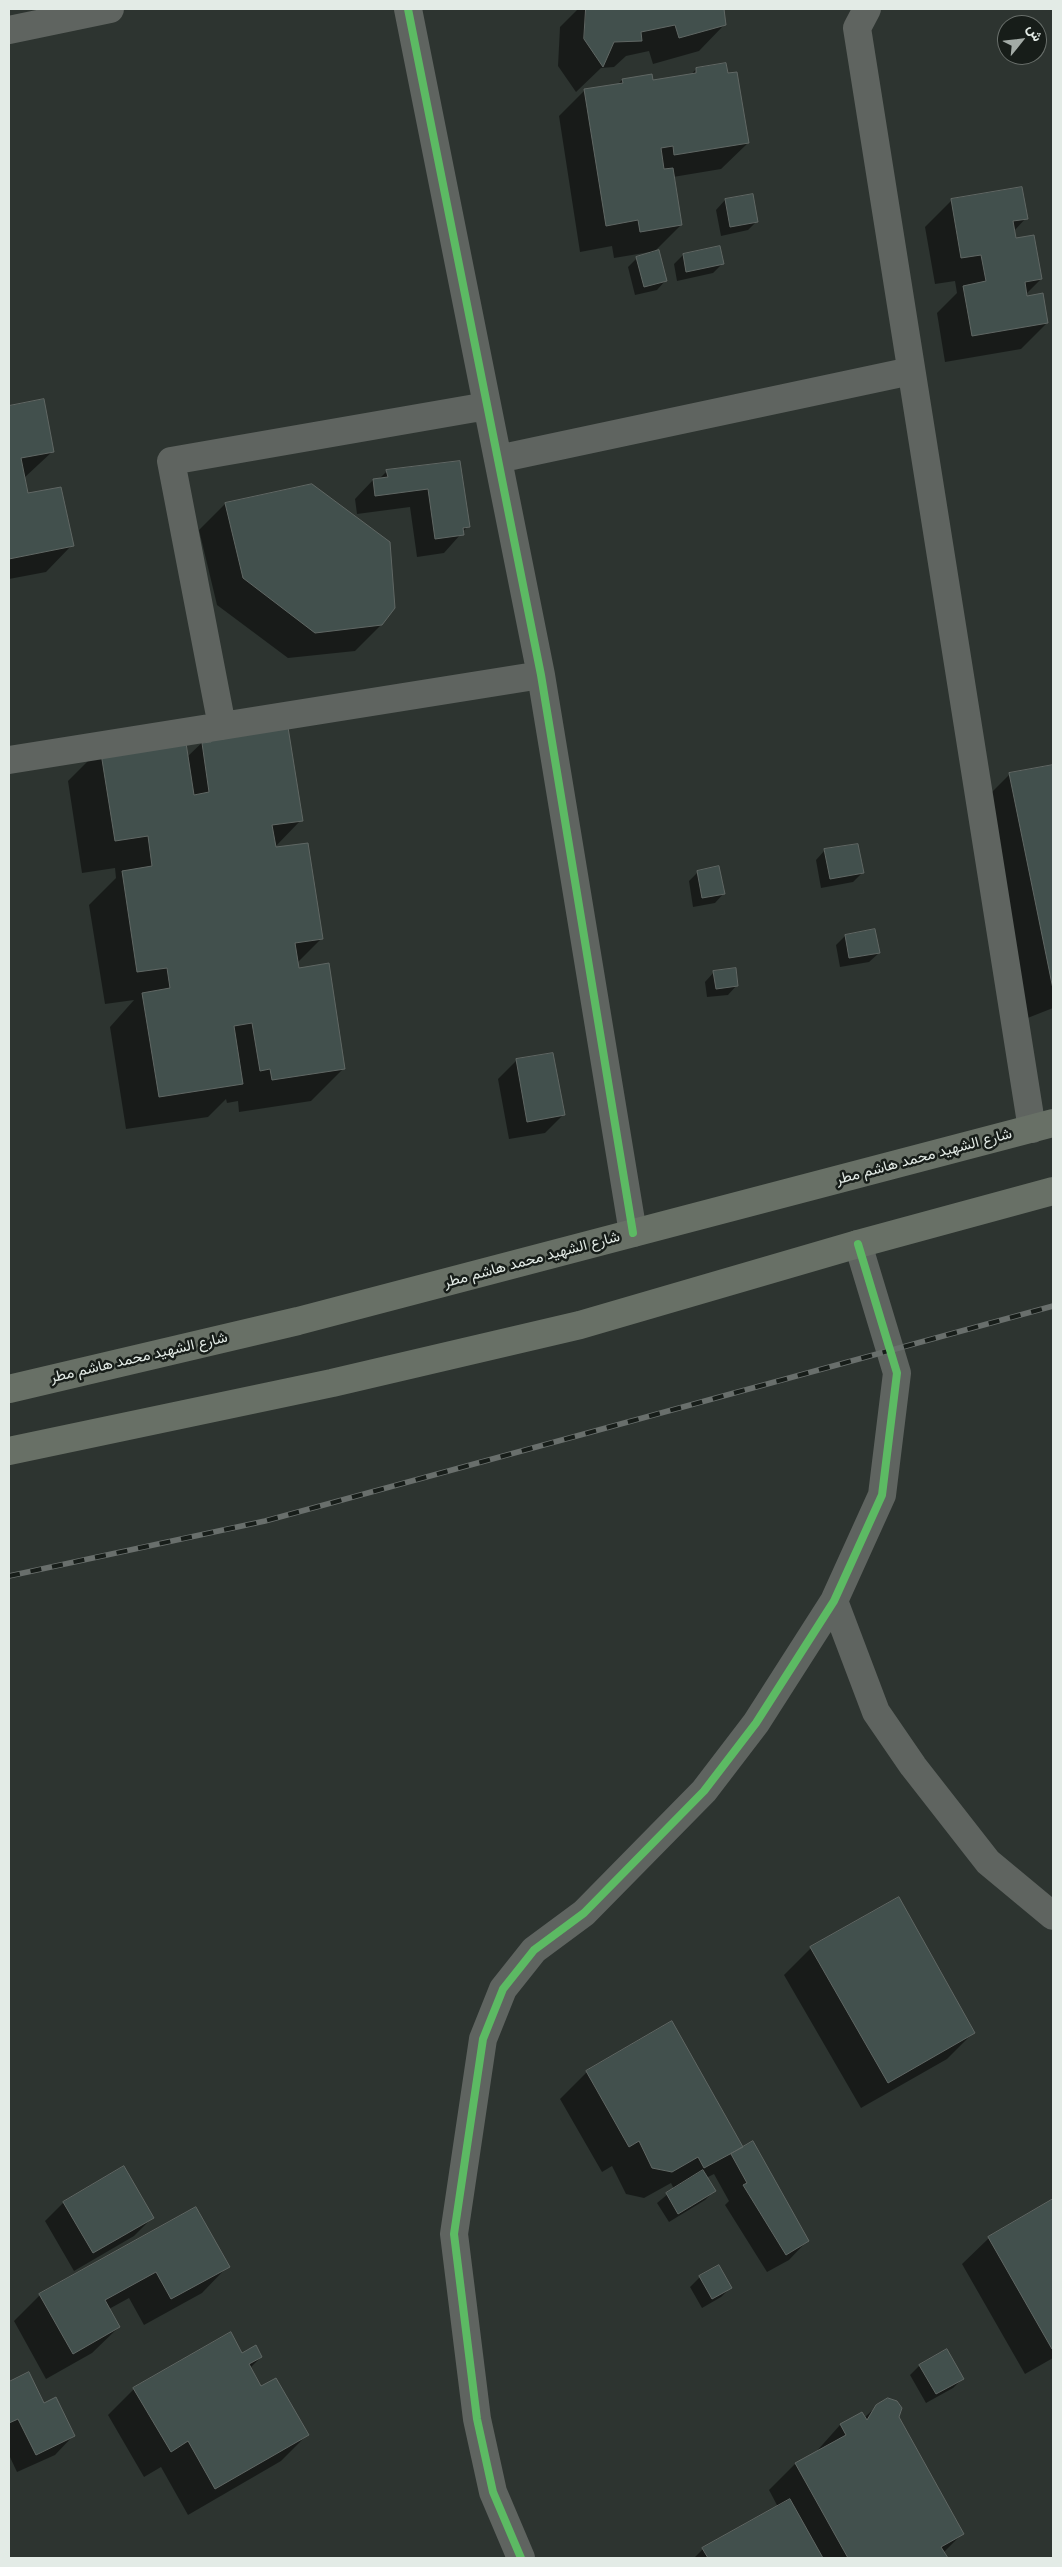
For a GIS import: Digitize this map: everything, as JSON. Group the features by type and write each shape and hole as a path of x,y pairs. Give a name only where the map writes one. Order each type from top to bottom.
{"main road":[{"name":"شارع الشهيد محمد هاشم مطر","path":"9,1389 298,1320 1043,1126"},
{"path":"9,1451 332,1383 580,1325 858,1244 1053,1191"}],"street":[{"path":"9,30 110,9"},
{"path":"408,9 541,675 633,1233"},
{"path":"867,9 857,28 912,370 1043,1126"},
{"path":"498,459 912,370"},
{"path":"222,726 172,461 486,406"},
{"path":"9,760 541,675"},
{"path":"521,2558 492,2492 477,2419 454,2234 483,2039 503,1989 534,1950 584,1913 704,1791 756,1723 834,1601 882,1495 897,1373 858,1244"},
{"path":"834,1601 876,1712 913,1766 988,1862 1053,1916"}],"building":[{"path":"586,9 724,9 726,25 679,38 675,25 641,32 642,41 614,42 603,67 584,39"},
{"path":"726,63 728,73 737,72 749,143 674,155 673,146 661,148 664,169 673,168 682,225 640,232 638,220 606,226 584,89 623,83 622,79 652,74 653,80 696,73 696,68"},
{"path":"1022,187 1028,219 1013,221 1016,238 1034,235 1042,279 1025,282 1027,296 1043,293 1048,323 972,336 963,286 986,281 981,255 961,258 951,199"},
{"path":"753,194 758,222 730,227 725,199"},
{"path":"720,246 724,264 686,272 683,254"},
{"path":"659,250 667,281 644,287 636,257"},
{"path":"44,399 54,452 21,458 28,493 61,487 74,546 9,559 9,406"},
{"path":"460,461 470,527 463,528 464,535 435,539 428,489 375,496 373,479 388,477 386,470"},
{"path":"312,484 390,542 395,608 382,625 315,633 243,578 225,503"},
{"path":"287,721 303,821 272,825 276,847 308,843 323,939 295,943 299,968 329,963 345,1069 272,1080 270,1069 260,1071 252,1023 234,1026 243,1084 159,1097 142,993 170,988 167,968 137,972 122,871 152,866 148,836 115,841 100,747 186,743 194,795 209,792 202,743 211,742 210,732"},
{"path":"1053,765 1053,989 1009,773"},
{"path":"858,844 864,873 830,879 824,849"},
{"path":"719,866 725,894 702,898 697,871"},
{"path":"875,929 880,953 849,958 845,935"},
{"path":"736,968 738,986 716,989 713,971"},
{"path":"553,1053 565,1115 527,1122 516,1059"},
{"path":"899,1897 975,2033 888,2083 810,1947"},
{"path":"672,2021 743,2147 704,2168 698,2157 672,2172 652,2168 639,2141 629,2147 586,2071"},
{"path":"753,2141 809,2241 786,2255 743,2185 747,2183 731,2154"},
{"path":"124,2166 154,2218 93,2253 63,2202"},
{"path":"703,2170 716,2191 678,2214 666,2193"},
{"path":"1053,2199 1053,2348 1052,2349 988,2237"},
{"path":"196,2207 230,2267 171,2299 156,2272 105,2300 120,2327 73,2354 39,2294"},
{"path":"719,2265 732,2288 712,2299 699,2276"},
{"path":"231,2332 242,2353 256,2345 262,2357 249,2364 261,2386 276,2378 309,2435 215,2489 188,2441 171,2452 133,2388"},
{"path":"947,2349 964,2379 936,2394 919,2365"},
{"path":"29,2372 44,2403 56,2397 75,2436 36,2455 18,2419 9,2423 9,2382"},
{"path":"888,2398 897,2401 902,2408 899,2417 964,2534 941,2547 948,2558 848,2558 795,2463 846,2435 840,2424 862,2412 867,2420 876,2405"},
{"path":"790,2499 823,2558 708,2558 702,2548"}],"railway":[{"path":"9,1576 265,1521 1053,1306"}],"cycle path":[{"path":"408,9 541,675 633,1233"},
{"path":"521,2558 493,2492 477,2419 454,2234 483,2039 503,1989 534,1950 584,1913 704,1791 756,1723 834,1601 882,1495 897,1373 858,1244"}]}
